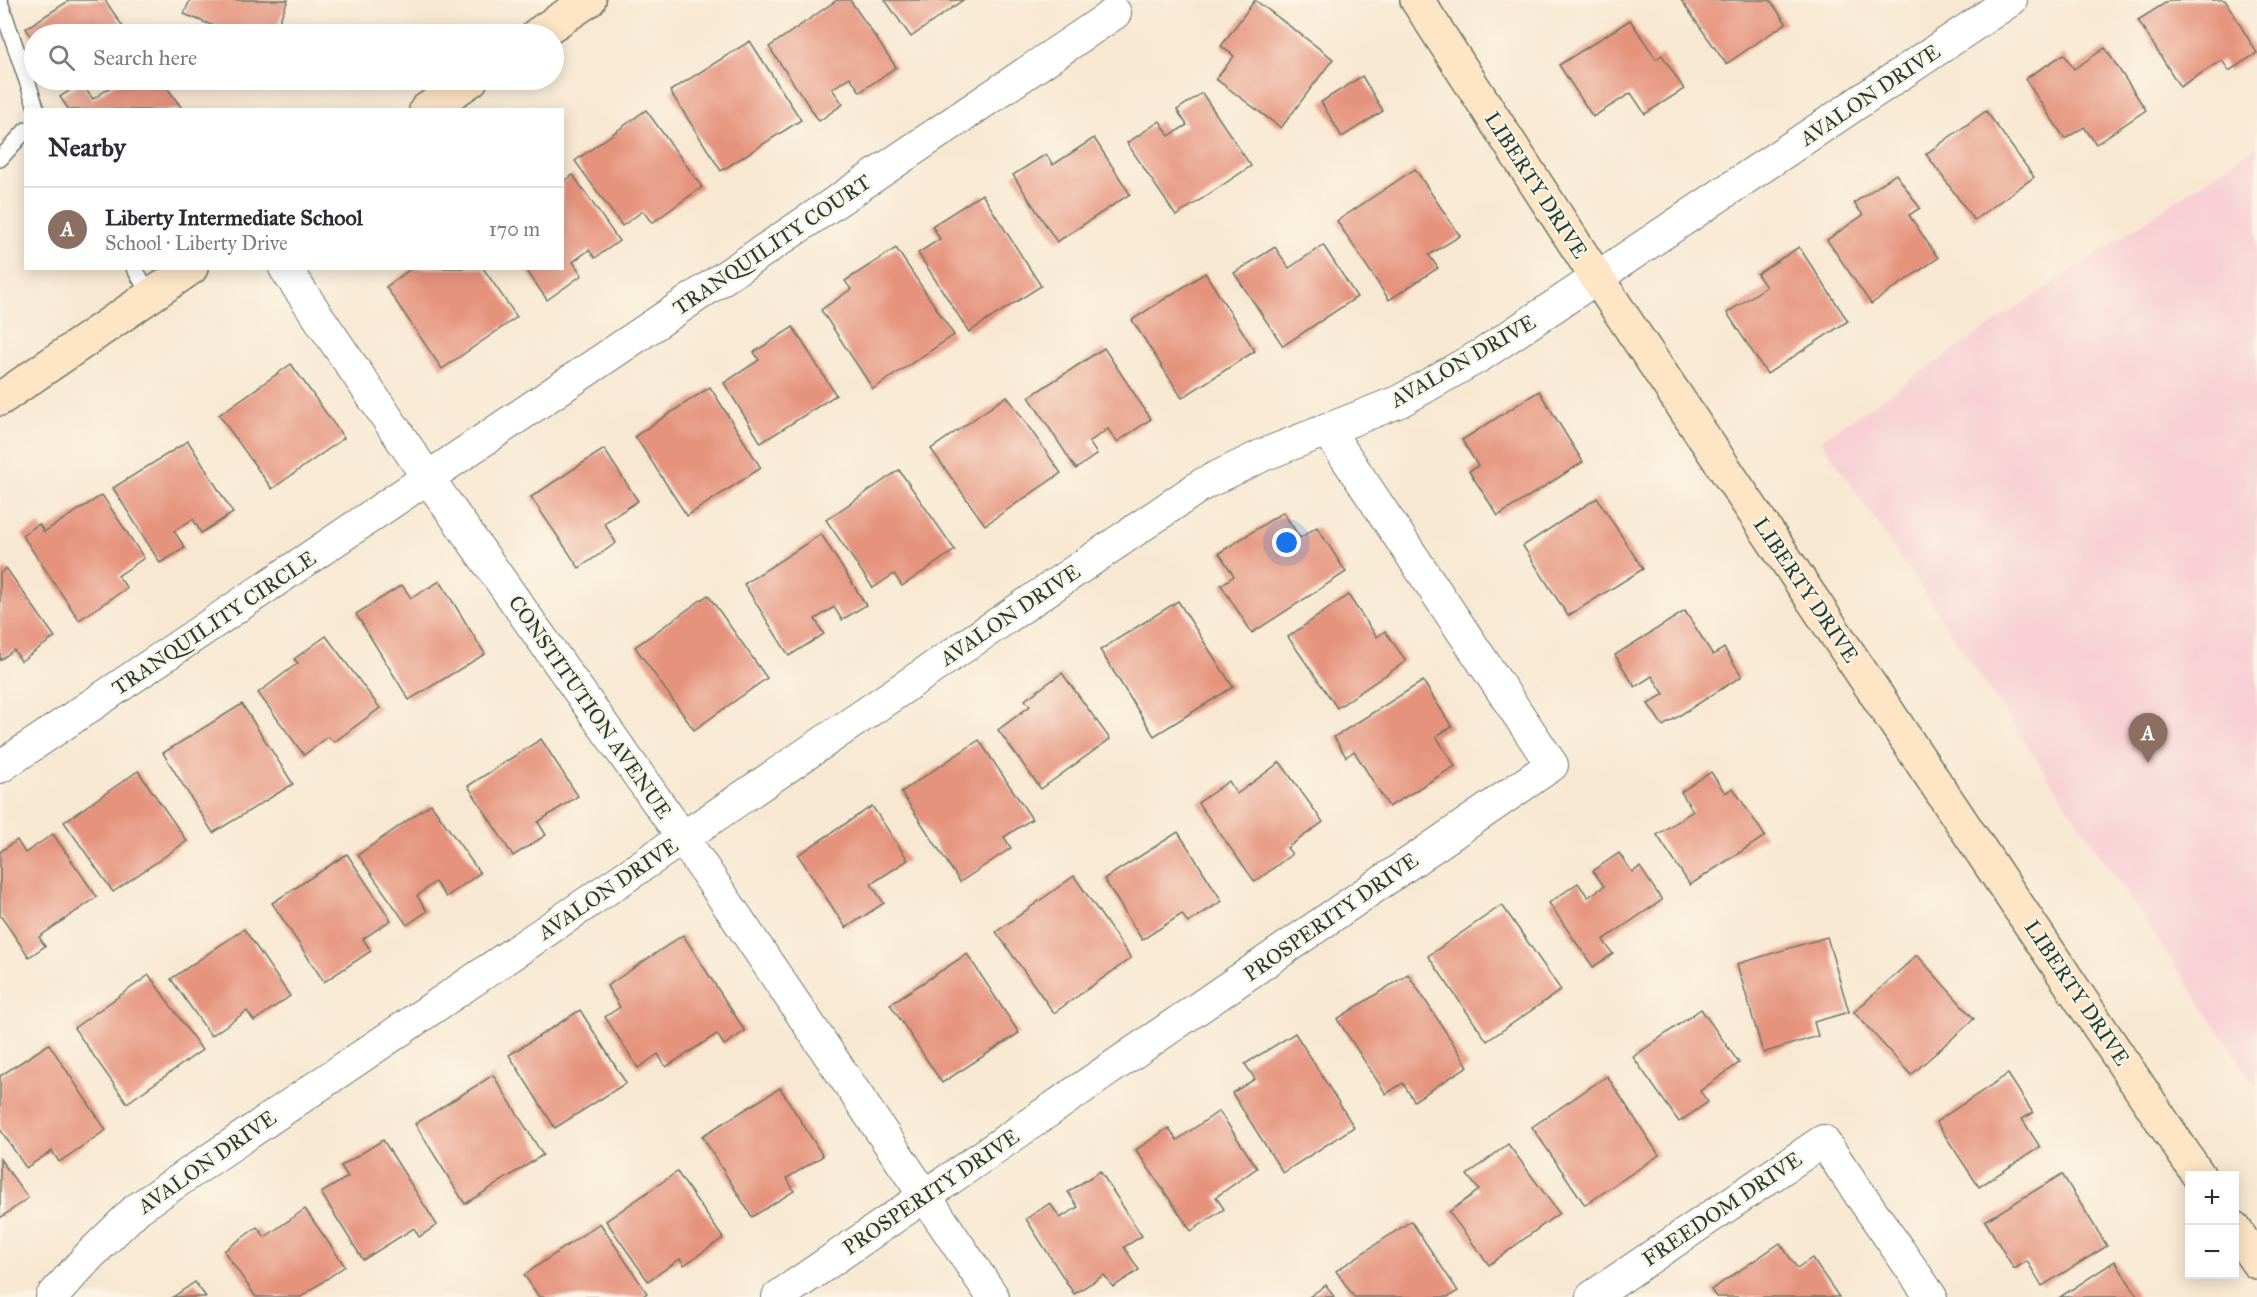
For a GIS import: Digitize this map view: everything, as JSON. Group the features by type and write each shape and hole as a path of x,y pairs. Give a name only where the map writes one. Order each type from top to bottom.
{"street":[{"path":"553,24 589,0"},
{"name":"LIBERTY DRIVE","path":"1418,0 1597,278 2196,1171"},
{"name":"AVALON DRIVE","path":"52,1297 88,1256 136,1209 1203,484 1263,455 1400,401 1483,354 2011,0"},
{"name":"TRANQUILITY COURT","path":"428,478 1115,13"},
{"path":"429,108 456,90"},
{"path":"0,399 188,270"},
{"name":"CONSTITUTION AVENUE","path":"286,270 428,478 683,838 993,1297"},
{"name":"PROSPERITY DRIVE","path":"778,1297 1552,765 1327,429"},
{"name":"TRANQUILITY CIRCLE","path":"0,767 428,478"},
{"name":"FREEDOM DRIVE","path":"1592,1297 1823,1141 1931,1297"},
{"path":"2239,1234 2257,1262"}],"lane":[{"path":"0,2 24,72"},
{"path":"30,90 36,108"},
{"path":"0,159 24,132"},
{"path":"135,270 151,296"}],"shaded area":[{"path":"2257,146 2257,1087 1821,440"}],"building":[{"path":"70,0 105,0 121,24 32,24"},
{"path":"190,0 288,0 278,24 209,24 184,14"},
{"path":"837,0 850,0 896,67 860,92 850,77 832,89 843,104 819,121 769,47"},
{"path":"885,0 963,0 911,37"},
{"path":"1255,0 1333,59 1281,128 1216,79 1234,56 1221,46"},
{"path":"1681,0 1770,0 1786,23 1726,64"},
{"path":"2170,0 2225,0 2257,53 2229,71 2222,60 2180,87 2138,20"},
{"path":"1630,20 1656,59 1662,55 1684,89 1645,114 1631,93 1593,117 1559,65"},
{"path":"750,41 801,120 721,171 670,91"},
{"path":"2105,48 2146,110 2096,144 2084,127 2065,139 2025,79 2064,54 2074,69"},
{"path":"1362,76 1383,111 1342,137 1321,102"},
{"path":"70,90 86,90 93,99 106,90 169,90 182,108 68,108 60,97"},
{"path":"1202,93 1251,166 1176,216 1127,143 1160,121 1169,136 1187,125 1177,110"},
{"path":"646,110 702,187 652,223 643,211 622,226 575,161"},
{"path":"1986,111 2034,177 1974,220 1926,154"},
{"path":"1094,138 1130,194 1057,242 1013,175 1046,154 1053,165"},
{"path":"1415,169 1460,236 1429,255 1438,268 1389,300 1337,221"},
{"path":"1896,174 1920,208 1909,215 1938,258 1871,304 1827,240 1863,215 1854,203"},
{"path":"573,175 619,241 595,258 589,250 573,262 582,275 547,300 526,270 564,270 564,182"},
{"path":"982,194 1041,286 969,332 918,253 940,239 932,226"},
{"path":"1323,245 1357,297 1283,346 1234,273 1275,247 1289,268"},
{"path":"1799,247 1848,321 1767,374 1727,313 1766,287 1757,274"},
{"path":"896,248 954,335 873,389 821,310 851,289 845,281"},
{"path":"409,270 484,270 517,317 442,369 386,287"},
{"path":"1205,273 1255,351 1182,398 1132,320"},
{"path":"793,327 836,395 761,443 724,383 759,360 754,352"},
{"path":"1104,348 1151,419 1117,442 1108,429 1089,442 1097,454 1076,469 1029,397"},
{"path":"291,364 344,438 272,489 219,415"},
{"path":"710,387 761,468 687,516 635,436"},
{"path":"1539,391 1583,462 1498,516 1469,471 1478,466 1462,440"},
{"path":"1007,396 1061,473 985,525 931,449"},
{"path":"188,441 233,513 201,533 193,519 174,531 185,548 160,563 113,488"},
{"path":"604,449 638,501 604,523 616,543 579,568 531,497"},
{"path":"899,470 955,550 902,586 894,574 873,588 826,520"},
{"path":"102,495 144,558 118,576 127,588 79,620 22,535 39,524 44,532"},
{"path":"1597,498 1643,569 1568,616 1523,546"},
{"path":"1283,512 1300,538 1317,527 1346,572 1252,633 1221,585 1234,576 1219,553"},
{"path":"821,534 866,605 842,620 834,607 815,619 824,634 789,656 744,584"},
{"path":"6,568 55,637 21,661 14,650 0,660 0,573"},
{"path":"440,581 485,654 409,700 356,614 402,585 411,598"},
{"path":"708,595 767,678 694,730 635,647"},
{"path":"1348,595 1377,637 1385,631 1406,661 1337,708 1288,637"},
{"path":"1178,601 1233,687 1154,736 1100,650"},
{"path":"1685,611 1713,655 1724,648 1742,676 1663,726 1648,704 1664,694 1652,676 1635,687 1615,655"},
{"path":"326,636 380,708 334,742 328,737 304,755 258,693 298,663 294,659"},
{"path":"1062,673 1110,739 1041,789 998,730 1030,706 1025,700"},
{"path":"1423,681 1452,727 1436,736 1455,766 1389,807 1354,751 1346,757 1334,737"},
{"path":"242,704 293,784 213,833 163,753"},
{"path":"541,739 578,796 538,822 546,835 513,856 468,786"},
{"path":"979,740 1032,819 1004,837 1011,848 960,882 901,792"},
{"path":"1280,762 1323,822 1287,848 1292,854 1255,882 1198,803 1229,781 1237,794"},
{"path":"138,771 187,841 113,892 64,822"},
{"path":"1711,772 1725,793 1733,788 1765,836 1690,885 1657,835 1693,811 1681,792"},
{"path":"431,804 480,873 446,897 435,882 417,896 427,911 407,925 358,855"},
{"path":"872,806 908,860 871,884 884,903 846,928 798,855"},
{"path":"1178,832 1222,901 1188,923 1182,914 1142,940 1104,879"},
{"path":"53,834 97,897 39,937 45,946 29,957 0,915 0,852 17,840 25,853"},
{"path":"1619,853 1632,872 1640,867 1662,900 1603,940 1613,954 1593,967 1549,903 1578,883 1588,897 1604,886 1593,871"},
{"path":"347,854 391,920 363,939 371,951 324,982 272,903"},
{"path":"1074,876 1131,958 1054,1013 996,932"},
{"path":"1502,905 1561,990 1487,1041 1428,956"},
{"path":"244,929 290,996 254,1021 247,1011 211,1036 171,979"},
{"path":"683,935 745,1031 724,1045 717,1034 666,1067 658,1054 638,1068 605,1017 620,1007 607,986"},
{"path":"1827,937 1849,1012 1814,1022 1818,1036 1763,1053 1737,964"},
{"path":"967,954 1019,1033 942,1083 890,1004"},
{"path":"1917,955 1974,1019 1911,1075 1854,1012"},
{"path":"1408,974 1468,1066 1414,1101 1403,1083 1386,1094 1337,1019"},
{"path":"149,975 202,1050 127,1103 74,1028"},
{"path":"1701,1009 1739,1063 1700,1091 1708,1102 1679,1122 1633,1057"},
{"path":"580,1010 626,1083 555,1128 509,1055"},
{"path":"1295,1033 1354,1127 1283,1173 1232,1093 1255,1079 1245,1064"},
{"path":"49,1044 106,1130 59,1162 52,1151 26,1168 0,1129 0,1076"},
{"path":"2008,1074 2033,1113 2022,1119 2040,1147 1979,1187 1936,1122"},
{"path":"493,1075 543,1155 465,1204 415,1124"},
{"path":"1607,1076 1659,1155 1585,1205 1532,1127"},
{"path":"780,1088 823,1156 787,1178 794,1191 752,1217 702,1136"},
{"path":"1219,1111 1257,1168 1216,1197 1224,1209 1191,1231 1136,1150 1168,1128 1177,1140"},
{"path":"383,1140 437,1225 419,1237 414,1228 363,1260 321,1193 348,1177 341,1166"},
{"path":"1508,1144 1559,1213 1489,1265 1449,1212 1479,1190 1467,1175"},
{"path":"0,1159 28,1198 0,1218"},
{"path":"1100,1171 1142,1236 1124,1247 1139,1270 1113,1287 1104,1275 1074,1294 1026,1219 1050,1203 1060,1218 1078,1207 1068,1192"},
{"path":"677,1172 723,1238 684,1265 680,1259 648,1281 606,1221"},
{"path":"2062,1174 2107,1246 2042,1286 2027,1261 2014,1269 1985,1221"},
{"path":"305,1209 345,1266 301,1297 256,1297 224,1251 257,1227 265,1237"},
{"path":"1411,1221 1458,1291 1448,1297 1354,1297 1336,1271"},
{"path":"600,1223 647,1293 642,1297 539,1297 524,1275"},
{"path":"1780,1243 1797,1268 1812,1258 1839,1297 1716,1297 1711,1290"},
{"path":"2115,1261 2138,1297 2060,1297"},
{"path":"195,1282 206,1297 173,1297"},
{"path":"1326,1285 1334,1297 1309,1297"}],"place":[{"name":"Liberty Intermediate School","path":"2148,763"}]}
